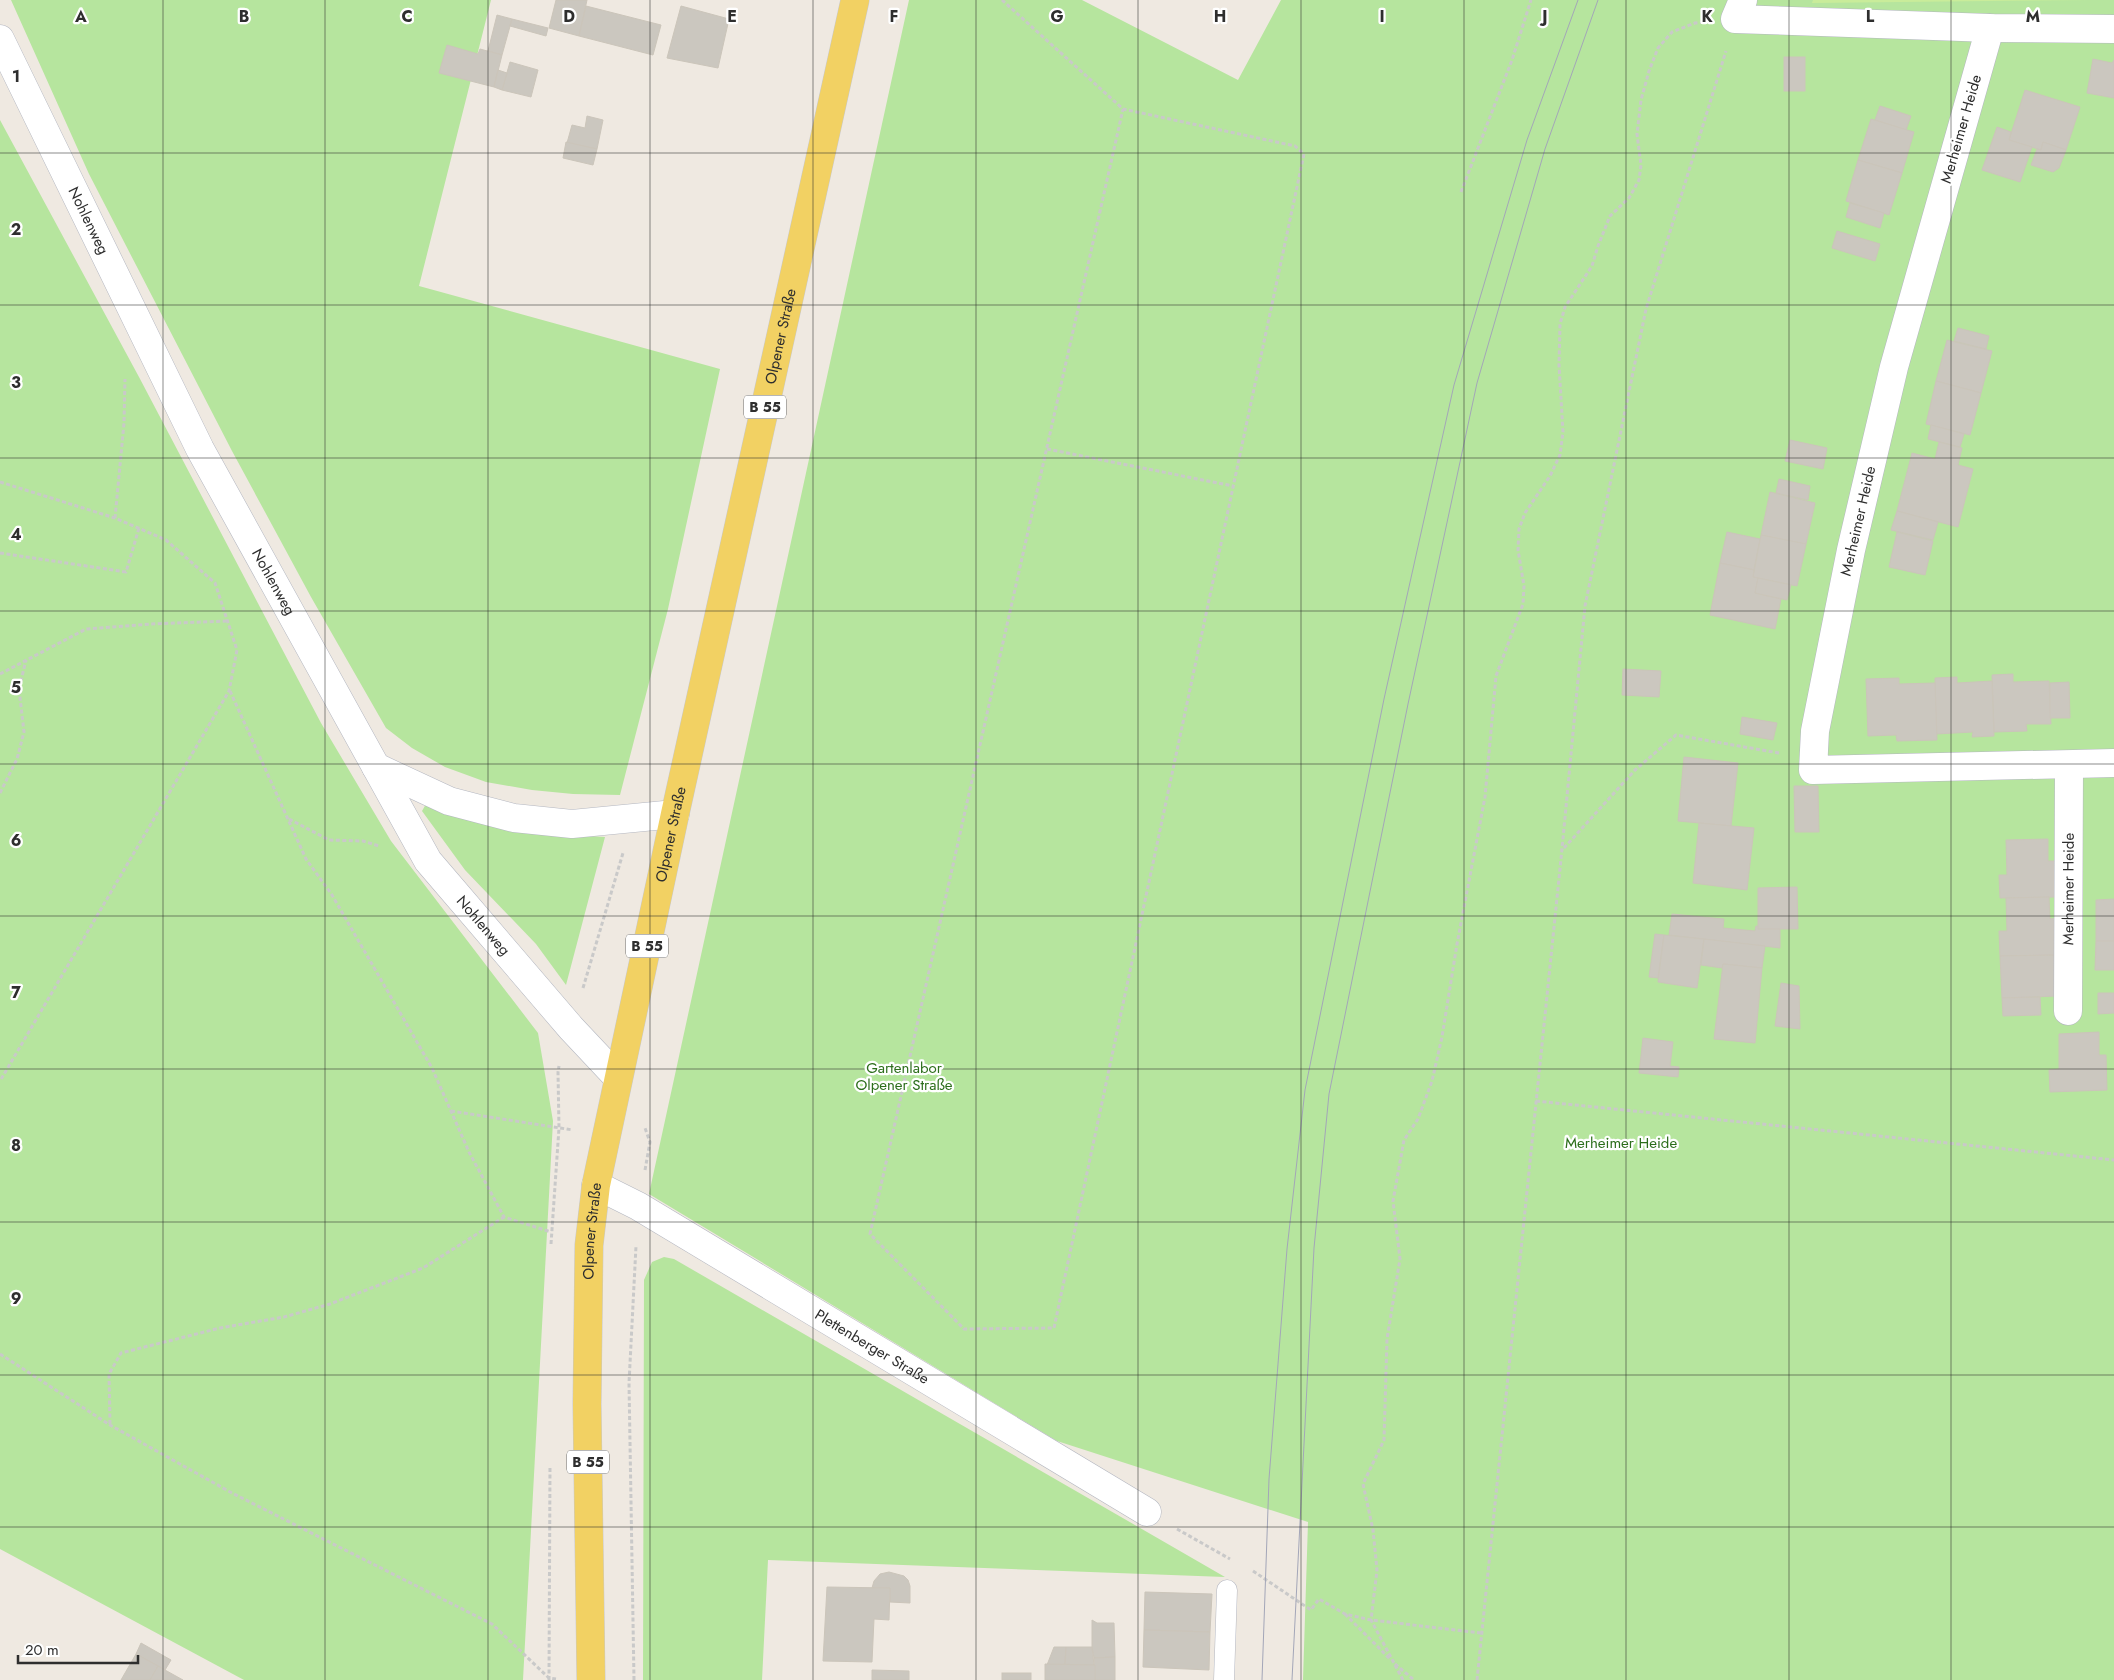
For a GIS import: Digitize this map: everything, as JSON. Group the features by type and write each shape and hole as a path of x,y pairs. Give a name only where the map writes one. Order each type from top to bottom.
{"main road":[{"name":"Olpener Straße","path":"591,1680 587,1404 589,1245 596,1185 855,0"}],"street":[{"path":"1739,10 1990,28 2114,29"},
{"name":"Merheimer Heide","path":"1814,759 1815,730 1851,550 1894,367 1990,28"},
{"name":"Nohlenweg","path":"0,39 200,449 428,861 571,1028 618,1078"},
{"path":"1814,759 1813,770 2069,766 2114,763"},
{"name":"Merheimer Heide","path":"2068,1011 2069,766"},
{"path":"376,767 449,801 514,818 572,824 676,814"},
{"name":"Plettenberger Straße","path":"596,1185 638,1206 1147,1512"}],"lane":[{"path":"1224,1680 1227,1590"}],"path":[{"path":"1002,0 1123,109 1295,146 1304,154 1054,1328 964,1330 870,1234 1123,109"},
{"path":"1462,192 1512,60 1530,0"},
{"path":"1477,1680 1585,606 1646,309 1739,10"},
{"path":"1403,1680 1371,1620 1377,1570 1373,1530 1362,1484 1384,1440 1387,1339 1400,1259 1393,1201 1404,1140 1418,1119 1432,1080 1442,1037 1457,944 1485,798 1496,676 1522,604 1524,586 1518,550 1519,529 1525,513 1550,476 1560,455 1563,432 1559,364 1560,324 1565,307 1592,266 1610,216 1628,198 1639,180 1641,165 1637,134 1641,100 1649,70 1658,48 1672,32 1739,10"},
{"path":"115,518 124,423 126,377"},
{"path":"1047,449 1234,486"},
{"path":"0,482 115,518 166,540 214,583 237,650 229,691 0,1081"},
{"path":"0,553 126,572 139,528"},
{"path":"0,674 86,629 227,621"},
{"path":"0,794 18,759 24,732 20,689 26,659"},
{"path":"229,691 306,859 332,895 356,934 432,1068 469,1152 504,1217 552,1232 560,1128 558,1072 560,1064"},
{"path":"1562,849 1635,770 1676,735 1814,759"},
{"path":"571,1028 634,817"},
{"path":"1536,1101 2114,1160"},
{"path":"451,1111 560,1128"},
{"path":"634,1680 629,1383 638,1206"},
{"path":"110,1425 109,1374 121,1353 220,1328 284,1317 330,1304 422,1268 504,1217"},
{"path":"0,1354 110,1425 232,1494 492,1624 549,1679 559,1680"},
{"path":"1414,1680 1394,1663 1345,1614 1371,1620 1482,1633"}],"green space":[{"path":"11,0 491,0 419,286 720,369 668,609 620,795 573,794 532,790 486,782 445,767 412,748 386,728 311,597 232,451 89,174"},
{"name":"Merheimer Heide","path":"909,0 1082,0 1238,80 1281,0 2114,0 2114,1680 1303,1680 1308,1522 1057,1441 649,1194"},
{"path":"1813,0 2089,0 1812,3"},
{"path":"0,120 139,377 321,723 391,841 538,1033 553,1121 523,1680 244,1680 0,1549"},
{"path":"426,804 572,835 605,837 566,985 536,944 465,870 422,811"},
{"path":"664,1257 674,1259 1225,1577 768,1560 762,1680 643,1680 644,1280 652,1262"}],"building":[{"path":"556,0 587,0 579,36 549,28"},
{"path":"586,6 661,25 653,55 579,36"},
{"path":"681,6 729,19 718,68 667,58"},
{"path":"497,15 512,19 502,55 488,51"},
{"path":"512,19 548,28 546,36 510,26"},
{"path":"447,45 478,54 480,49 502,55 494,87 439,73"},
{"path":"1784,57 1805,57 1805,91 1784,91"},
{"path":"2093,59 2112,63 2114,60 2114,98 2087,93"},
{"path":"510,62 538,70 531,97 502,90"},
{"path":"498,70 507,73 502,90 494,87"},
{"path":"2025,90 2080,107 2066,150 2043,142 2041,150 2009,140"},
{"path":"1880,106 1911,116 1906,130 1875,120"},
{"path":"587,116 603,120 597,149 567,143 572,125 585,128"},
{"path":"1871,119 1914,132 1902,173 1858,160"},
{"path":"1997,127 2011,132 2009,140 2032,147 2020,182 1982,170"},
{"path":"566,142 597,149 593,165 563,158"},
{"path":"2043,142 2066,150 2059,168 2053,172 2031,165 2037,149 2041,150"},
{"path":"1858,160 1902,173 1889,215 1846,201"},
{"path":"1850,203 1884,213 1880,228 1846,217"},
{"path":"1837,231 1880,244 1875,261 1832,248"},
{"path":"1958,328 1989,336 1986,349 1954,341"},
{"path":"1947,340 1992,351 1981,393 1936,381"},
{"path":"1936,381 1981,393 1970,435 1926,424"},
{"path":"1931,425 1964,434 1960,447 1928,439"},
{"path":"1790,440 1827,448 1823,469 1785,461"},
{"path":"1939,442 1962,448 1958,465 1973,469 1958,527 1897,511 1912,453 1935,459"},
{"path":"1779,479 1810,486 1808,500 1776,493"},
{"path":"1770,492 1815,503 1806,544 1761,535"},
{"path":"1897,511 1938,522 1933,540 1891,530"},
{"path":"1727,532 1760,539 1754,570 1720,563"},
{"path":"1897,532 1933,541 1925,575 1889,567"},
{"path":"1761,535 1806,544 1797,586 1753,577"},
{"path":"1720,563 1754,570 1753,577 1758,578 1755,593 1781,599 1775,629 1710,615"},
{"path":"1758,578 1791,585 1787,600 1755,593"},
{"path":"1623,669 1661,671 1659,697 1622,695"},
{"path":"2013,674 2013,682 2049,681 2051,724 2026,724 2027,731 1994,732 1992,675"},
{"path":"1957,677 1957,683 1992,681 1994,736 1972,737 1973,732 1936,734 1935,678"},
{"path":"1899,678 1899,684 1935,683 1937,740 1897,741 1896,735 1868,736 1866,679"},
{"path":"2069,682 2070,718 2050,718 2050,683"},
{"path":"1742,717 1777,723 1773,740 1740,734"},
{"path":"1684,757 1738,763 1731,826 1678,821"},
{"path":"1794,786 1818,786 1819,832 1795,832"},
{"path":"1699,823 1754,828 1747,890 1693,883"},
{"path":"2048,839 2048,861 2056,861 2056,897 2000,898 1999,875 2007,875 2006,840"},
{"path":"1797,887 1798,929 1758,929 1758,888"},
{"path":"2049,897 2050,919 2057,918 2058,955 2000,956 1999,931 2007,931 2006,898"},
{"path":"2114,899 2114,941 2096,941 2096,900"},
{"path":"1672,914 1724,919 1723,928 1755,931 1756,926 1758,926 1758,929 1780,929 1780,948 1669,935"},
{"path":"1655,934 1664,935 1658,978 1649,977"},
{"path":"1664,935 1704,939 1697,988 1658,982"},
{"path":"1704,939 1765,946 1762,968 1723,964 1722,968 1701,965"},
{"path":"2096,941 2114,941 2114,970 2095,970"},
{"path":"2058,955 2059,996 2002,998 2000,956"},
{"path":"1723,964 1762,968 1755,1043 1714,1039"},
{"path":"1781,983 1799,986 1800,1029 1775,1026"},
{"path":"2098,993 2114,993 2114,1013 2098,1014"},
{"path":"2040,997 2041,1015 2003,1016 2002,998"},
{"path":"2099,1032 2099,1055 2106,1055 2107,1090 2050,1092 2049,1070 2059,1069 2059,1034"},
{"path":"1643,1038 1673,1042 1670,1066 1679,1067 1678,1077 1639,1073"},
{"path":"889,1572 904,1576 908,1580 910,1603 890,1602 890,1588 872,1588 874,1581 880,1574"},
{"path":"827,1587 890,1588 889,1620 874,1619 872,1662 823,1661"},
{"path":"1145,1592 1212,1594 1210,1632 1144,1630"},
{"path":"1092,1620 1097,1623 1114,1623 1115,1657 1094,1658"},
{"path":"1144,1630 1210,1632 1209,1670 1143,1667"},
{"path":"141,1643 171,1660 165,1670 136,1654"},
{"path":"1054,1647 1066,1647 1065,1665 1047,1665"},
{"path":"1066,1647 1092,1647 1094,1665 1065,1665"},
{"path":"136,1654 158,1666 150,1680 121,1680"},
{"path":"1115,1657 1115,1680 1095,1680 1094,1658"},
{"path":"1045,1664 1095,1665 1095,1680 1045,1680"},
{"path":"158,1666 165,1670 183,1680 150,1680"},
{"path":"872,1670 909,1671 909,1680 872,1680"},
{"path":"1002,1673 1031,1673 1031,1680 1002,1680"}],"tram line":[{"path":"1262,1680 1269,1479 1287,1249 1305,1090 1384,699 1454,385 1527,140 1578,0"},
{"path":"1292,1680 1314,1248 1329,1094 1408,704 1477,383 1545,149 1598,0"}],"park label":[{"name":"Gartenlabor Olpener Straße","path":"904,1076"}]}
